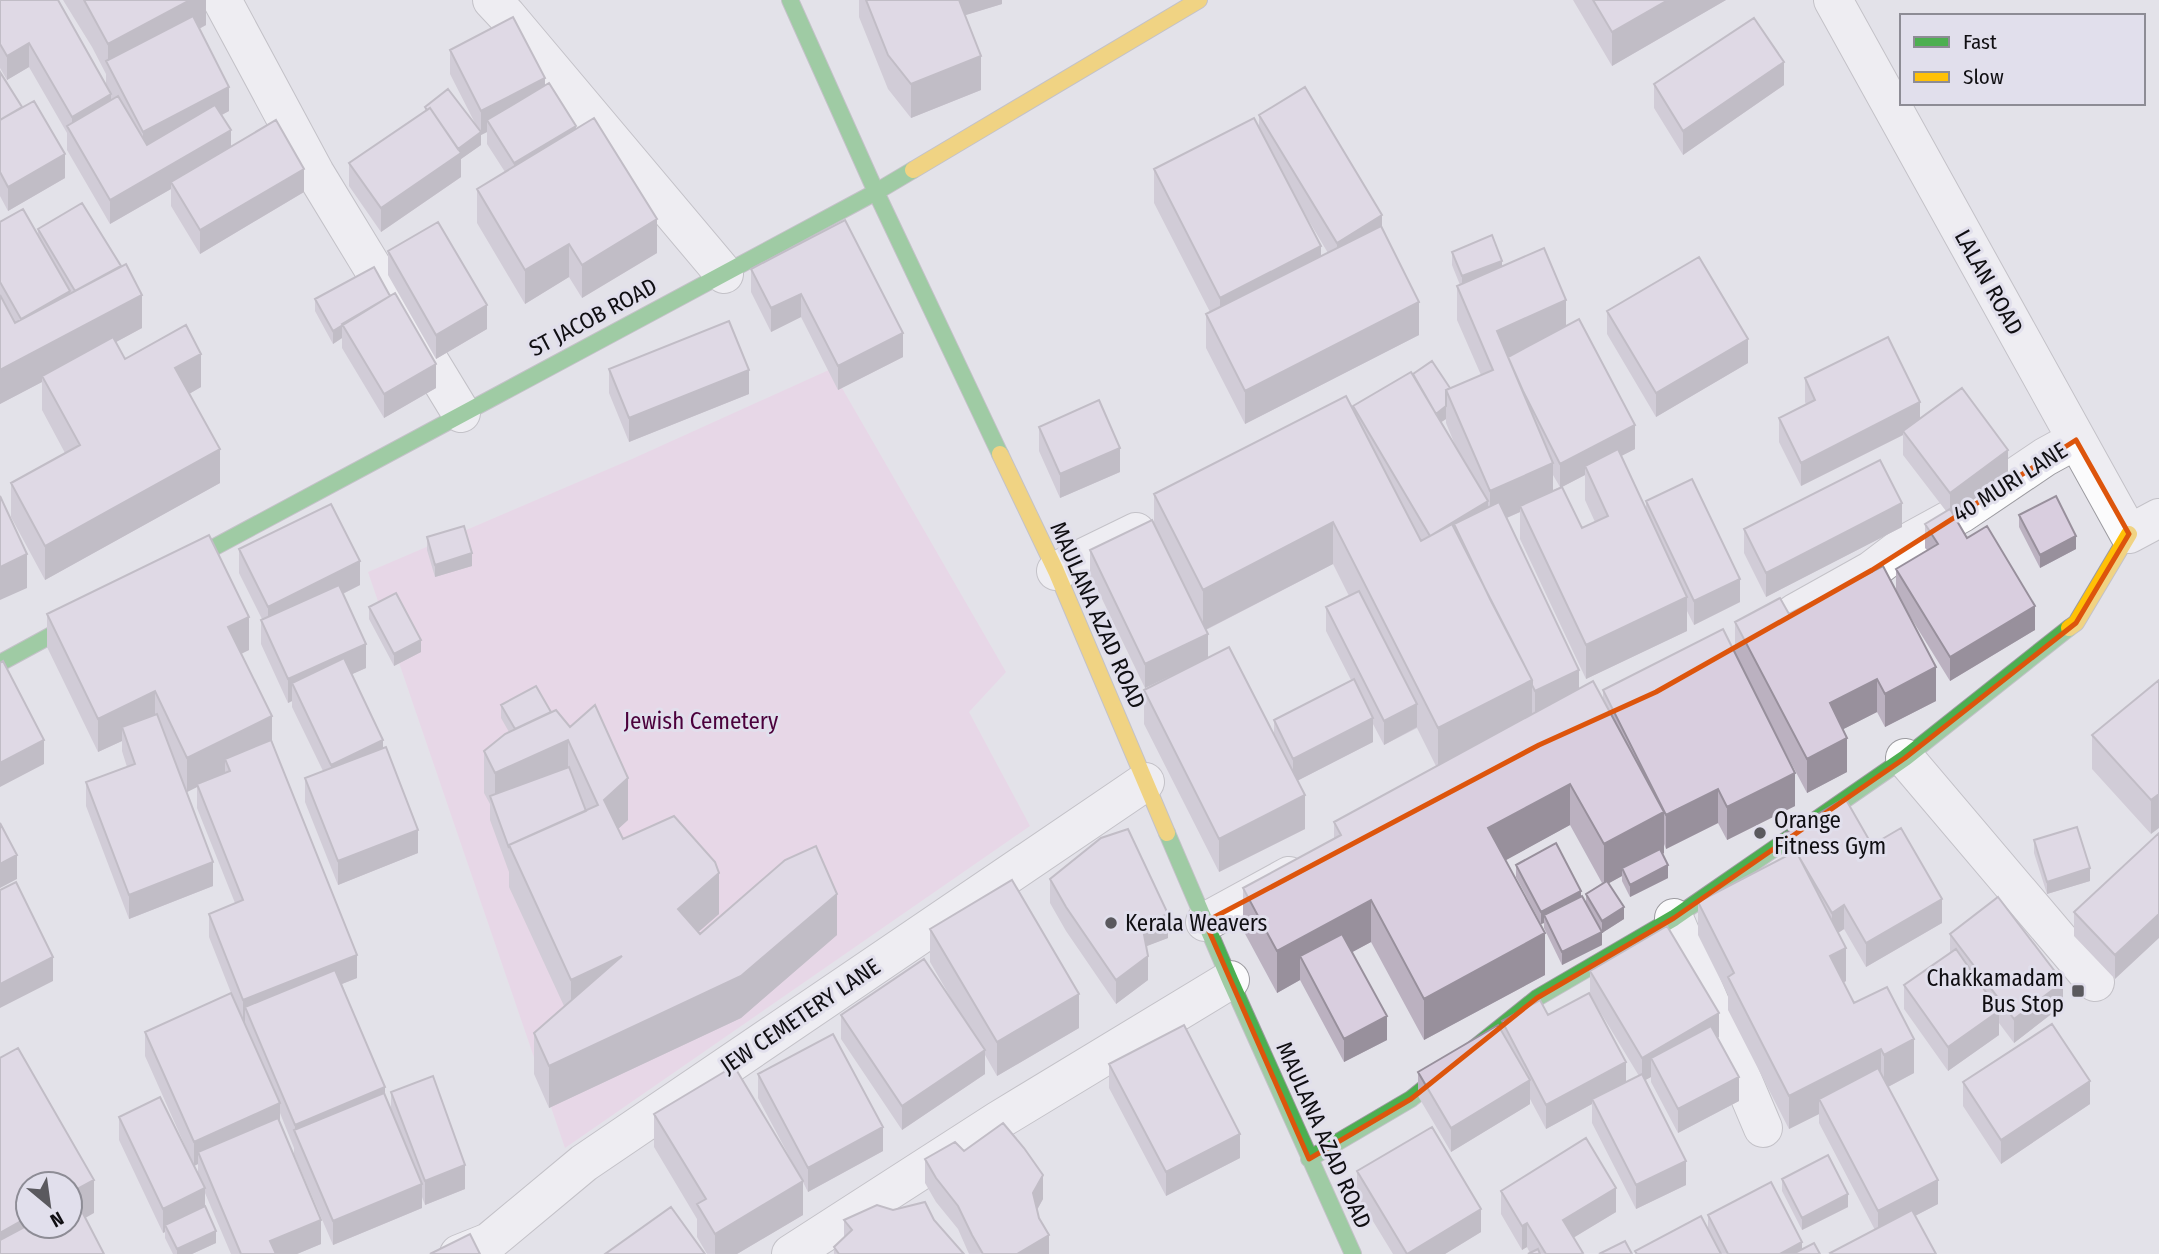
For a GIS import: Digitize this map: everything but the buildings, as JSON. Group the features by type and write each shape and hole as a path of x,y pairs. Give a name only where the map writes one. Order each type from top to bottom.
{"street":[{"path":"222,0 315,173 461,413"},
{"path":"492,0 724,274"},
{"name":"MAULANA AZAD ROAD","path":"790,0 876,192 1056,571 1230,980 1308,1159 1353,1254"},
{"name":"ST JACOB ROAD","path":"158,578 876,192 1199,0"},
{"name":"LALAN ROAD","path":"1833,0 2076,440 2144,526"},
{"name":"40 MURI LANE","path":"1760,633 1872,570 1909,542 1962,513 2045,457 2076,440"},
{"path":"1056,571 1165,518"},
{"path":"1308,1159 1411,1098 1537,998 1674,918 1905,758 2076,623 2144,526"},
{"path":"0,663 109,604"},
{"path":"1905,758 2095,982"},
{"name":"JEW CEMETERY LANE","path":"481,1250 584,1163 1145,782"},
{"path":"1205,922 1323,860"},
{"path":"1674,918 1763,1128"},
{"path":"791,1254 999,1120 1230,980"}],"highlighted area":[{"path":"2076,440 2129,534 2076,623 1905,758 1674,918 1537,998 1411,1099 1309,1159 1205,922 1539,745 1656,692 1872,570"}],"green space":[{"name":"Jewish Cemetery","path":"831,369 1006,672 969,712 1030,826 565,1148 368,572 632,459"}],"traffic: fast":[{"path":"790,0 876,192 1000,454"},
{"path":"170,571 913,170"},
{"path":"0,663 92,613"},
{"path":"1309,1159 1411,1099 1537,998 1674,918 1905,758 2069,628"},
{"path":"1167,833 1353,1254"}],"traffic: slow":[{"path":"913,170 1199,0"},
{"path":"1000,454 1056,571 1167,833"},
{"path":"2069,628 2076,623 2129,534"}],"place":[{"name":"Orange Fitness Gym","path":"1760,833"},
{"name":"Kerala Weavers","path":"1111,923"},
{"name":"Chakkamadam Bus Stop","path":"2078,991"}]}
